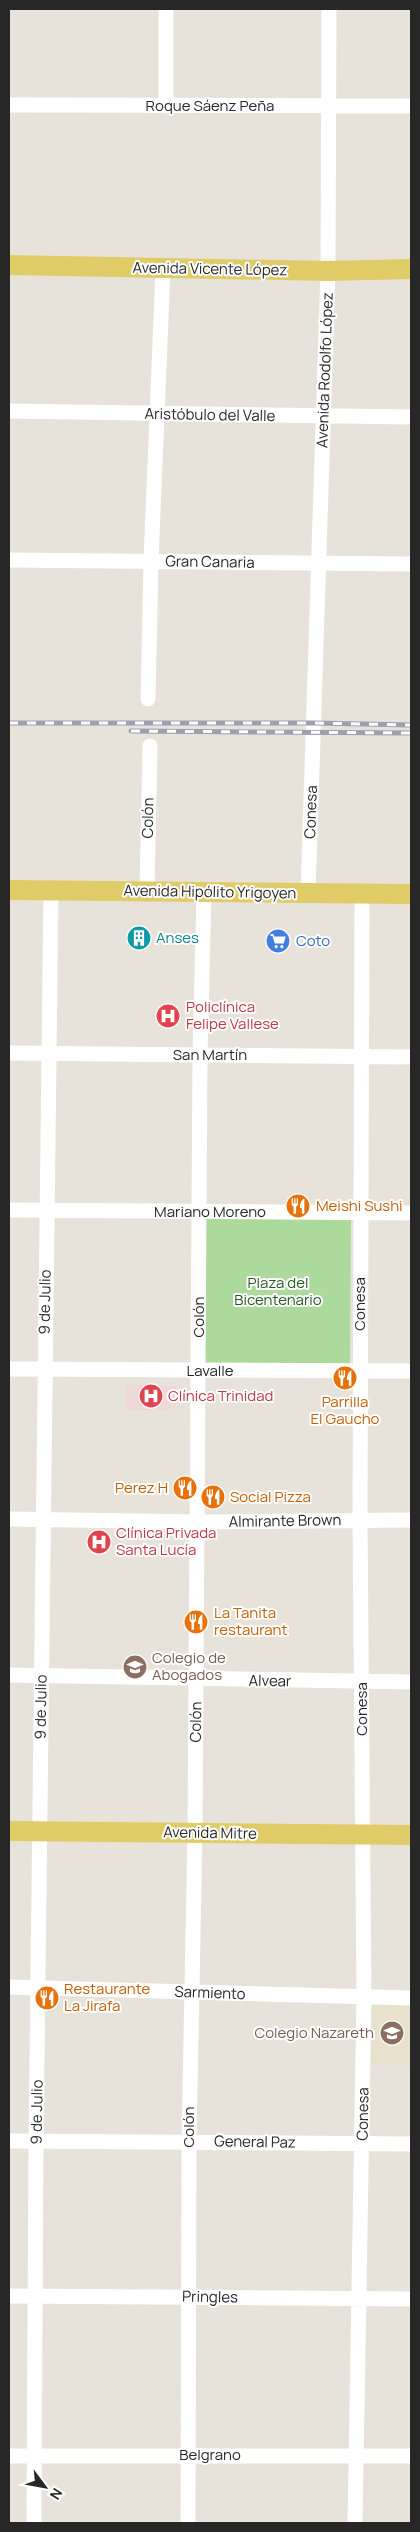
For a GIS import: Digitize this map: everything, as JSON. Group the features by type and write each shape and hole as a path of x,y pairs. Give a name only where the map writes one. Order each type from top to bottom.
{"main road":[{"name":"Avenida Vicente López","path":"9,265 328,271 411,269"},
{"name":"Avenida Hipólito Yrigoyen","path":"9,890 411,894"},
{"name":"Avenida Mitre","path":"9,1831 411,1835"}],"street":[{"path":"166,9 166,106"},
{"name":"Avenida Rodolfo López","path":"314,731 328,271 329,9"},
{"name":"Roque Sáenz Peña","path":"9,105 411,106"},
{"path":"148,699 151,561 163,269"},
{"name":"Aristóbulo del Valle","path":"9,411 157,415 411,417"},
{"name":"Gran Canaria","path":"9,560 411,564"},
{"name":"Conesa","path":"308,893 314,731"},
{"name":"Colón","path":"147,890 150,746"},
{"name":"9 de Julio","path":"34,2523 39,1831 51,890"},
{"name":"Colón","path":"188,2523 189,2141 195,1833 200,1055 204,892"},
{"name":"Conesa","path":"355,2523 363,2144 364,1998 360,1519 362,894"},
{"name":"San Martín","path":"9,1053 411,1057"},
{"name":"Mariano Moreno","path":"9,1210 411,1213"},
{"name":"Lavalle","path":"9,1369 411,1371"},
{"name":"Almirante Brown","path":"9,1519 198,1522 411,1520"},
{"name":"Alvear","path":"9,1675 362,1683 411,1682"},
{"name":"Sarmiento","path":"9,1986 191,1993 411,1998"},
{"name":"General Paz","path":"9,2140 411,2144"},
{"name":"Pringles","path":"9,2296 411,2299"},
{"name":"Belgrano","path":"9,2456 411,2456"}],"shaded area":[{"name":"Clínica Trinidad","path":"126,1385 176,1386 176,1407 172,1407 172,1410 126,1410"},
{"name":"Colegio Nazareth","path":"373,2001 411,2002 411,2065 371,2064"}],"green space":[{"name":"Plaza del Bicentenario","path":"201,1218 351,1220 350,1365 200,1364"}],"railway":[{"path":"9,723 314,723 411,725"},
{"path":"131,731 411,733"}],"place":[{"name":"Anses","path":"139,938"},
{"name":"Coto","path":"278,941"},
{"name":"Policlínica Felipe Vallese","path":"168,1016"},
{"name":"Meishi Sushi","path":"298,1206"},
{"name":"Parrilla El Gaucho","path":"345,1378"},
{"name":"Clínica Trinidad","path":"151,1396"},
{"name":"Perez H","path":"185,1488"},
{"name":"Social Pizza","path":"213,1497"},
{"name":"Clínica Privada Santa Lucía","path":"99,1542"},
{"name":"La Tanita restaurant","path":"196,1622"},
{"name":"Colegio de Abogados","path":"135,1667"},
{"name":"Restaurante La Jirafa","path":"47,1998"},
{"name":"Colegio Nazareth","path":"392,2033"}]}
